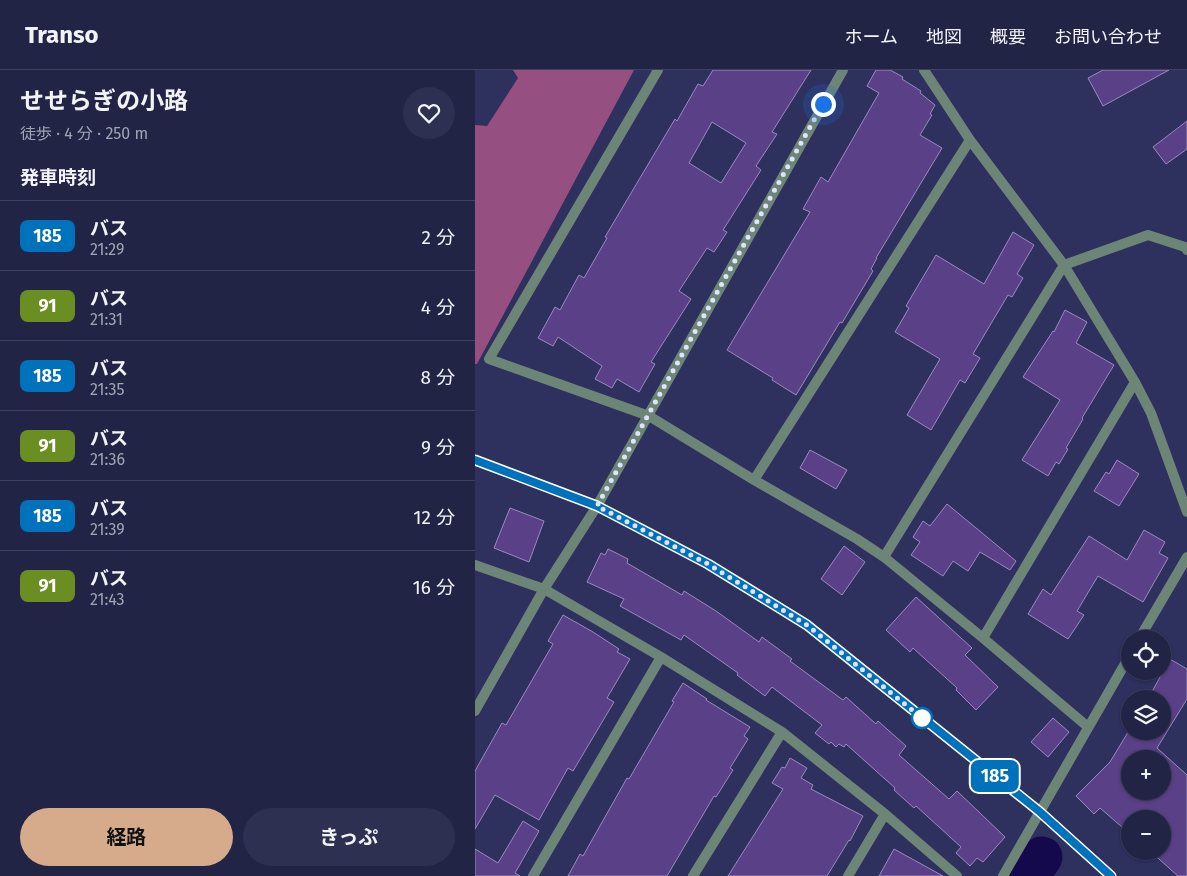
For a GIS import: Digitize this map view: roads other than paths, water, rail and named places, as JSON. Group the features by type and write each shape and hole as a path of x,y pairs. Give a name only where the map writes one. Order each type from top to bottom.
{"street":[{"path":"658,70 489,358 649,416 884,557 1088,727"},
{"path":"475,711 544,589 597,506 649,416 843,70"},
{"path":"924,70 970,140 1064,265 1135,382 1151,413 1187,512"},
{"path":"754,480 970,140"},
{"path":"884,557 1064,265 1148,235 1185,247 1187,250"},
{"path":"983,638 1135,382"},
{"path":"475,460 597,506 708,564 807,625 1040,812 1111,876"},
{"path":"1144,630 1187,557"},
{"path":"475,565 544,589 661,656 782,732 885,814 957,876"},
{"path":"533,876 661,656"},
{"path":"1003,876 1121,670"},
{"path":"693,876 782,732"},
{"path":"848,876 885,814"}],"waterway":[{"path":"1029,876 1042,857"}]}
